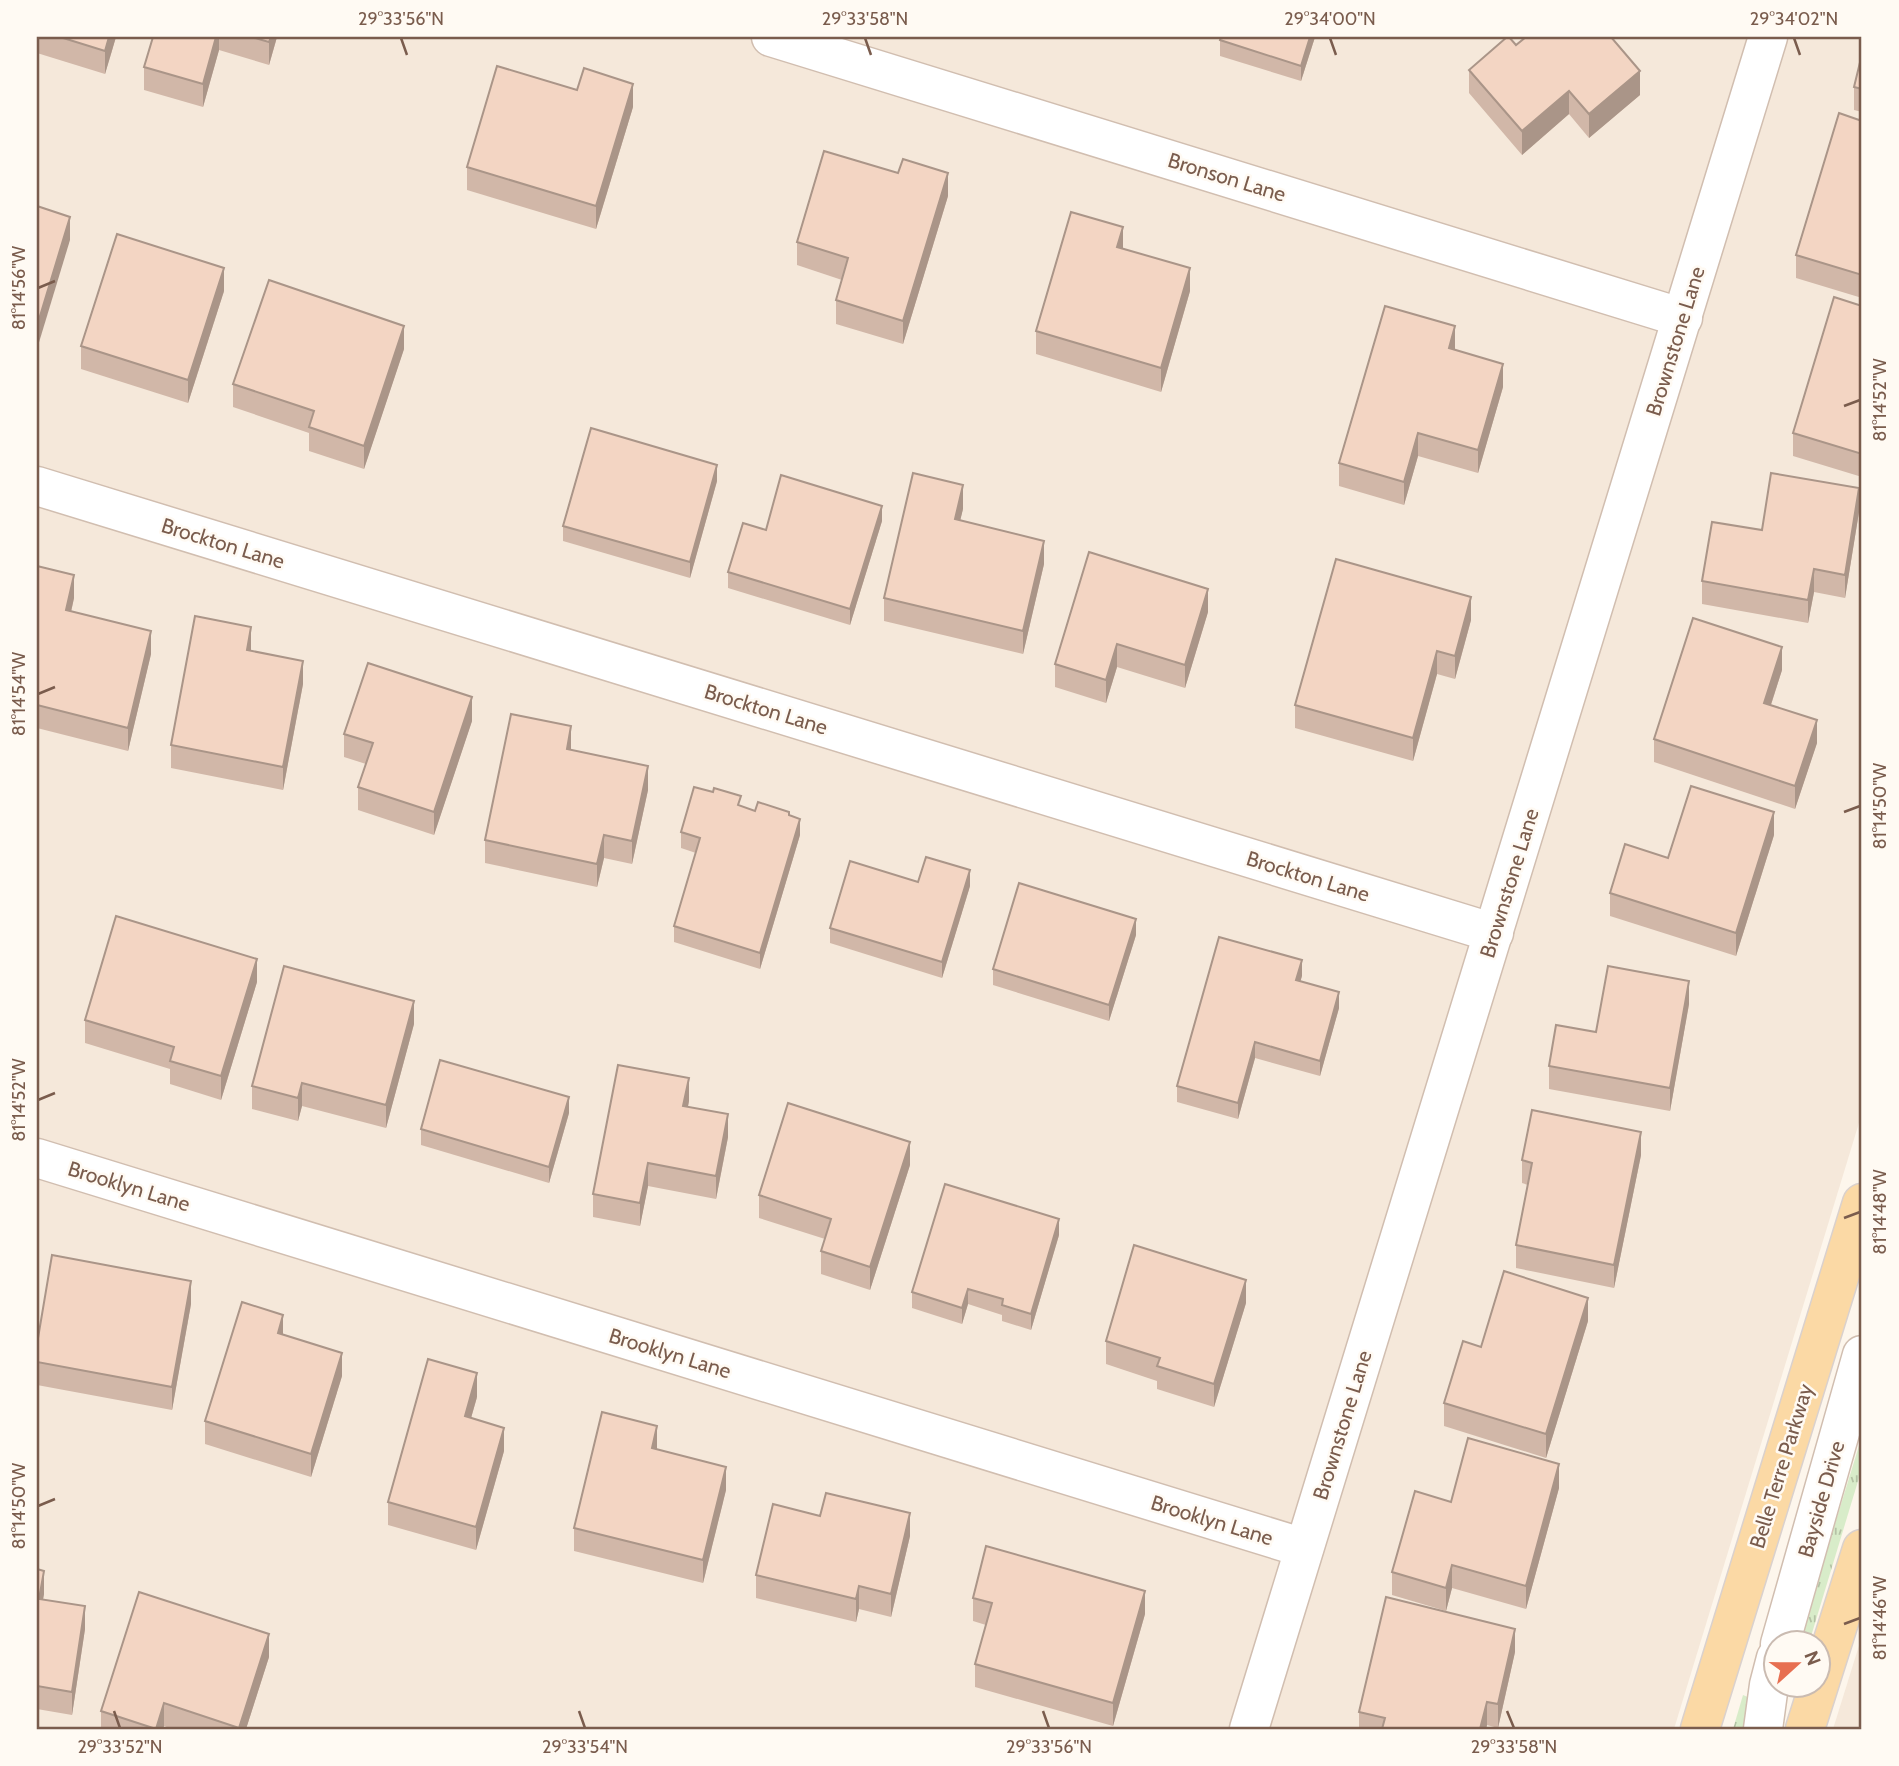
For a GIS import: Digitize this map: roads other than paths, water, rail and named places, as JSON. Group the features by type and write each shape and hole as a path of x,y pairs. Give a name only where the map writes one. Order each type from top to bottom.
{"main road":[{"name":"Belle Terre Parkway","path":"1700,1729 1862,1203"},
{"path":"1805,1729 1862,1549"}],"street":[{"name":"Bronson Lane","path":"771,37 1683,318"},
{"name":"Brownstone Lane","path":"1249,1729 1768,37"},
{"name":"Brockton Lane","path":"37,486 1494,933"},
{"name":"Brooklyn Lane","path":"37,1158 1304,1548"},
{"name":"Bayside Drive","path":"1784,1630 1862,1355"},
{"path":"1763,1729 1767,1700"}]}
